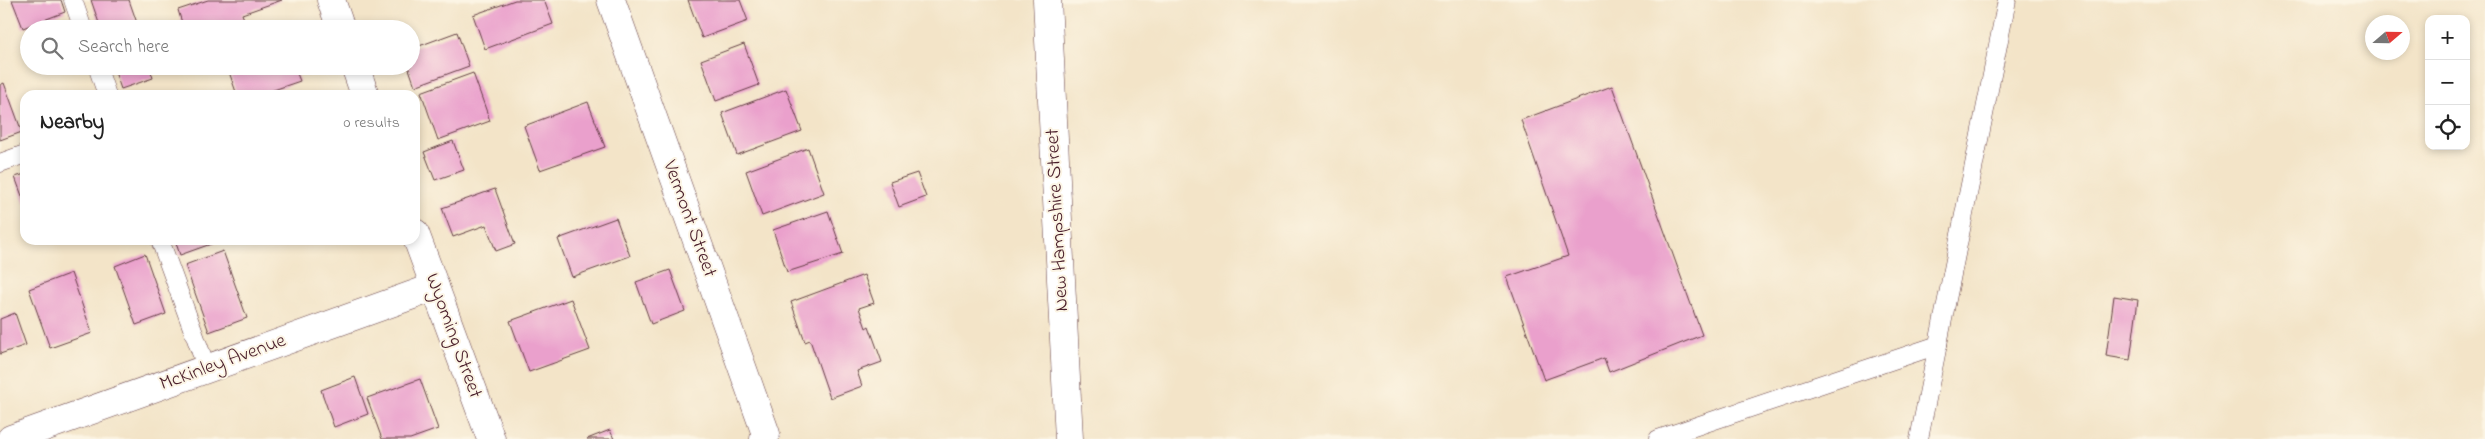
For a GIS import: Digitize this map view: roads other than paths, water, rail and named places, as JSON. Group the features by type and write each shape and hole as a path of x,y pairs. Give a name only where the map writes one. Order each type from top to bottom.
{"street":[{"path":"331,0 338,20"},
{"name":"Vermont Street","path":"611,0 766,434 764,439"},
{"name":"New Hampshire Street","path":"1047,0 1069,439"},
{"path":"358,75 363,90"},
{"name":"Wyoming Street","path":"419,245 491,439"},
{"name":"McKinley Avenue","path":"11,439 434,287"}],"lane":[{"path":"73,0 80,20"},
{"path":"1919,439 2008,0"},
{"path":"100,75 105,90"},
{"path":"0,163 20,156"},
{"path":"162,245 207,369"},
{"path":"1658,439 1938,345"}]}
